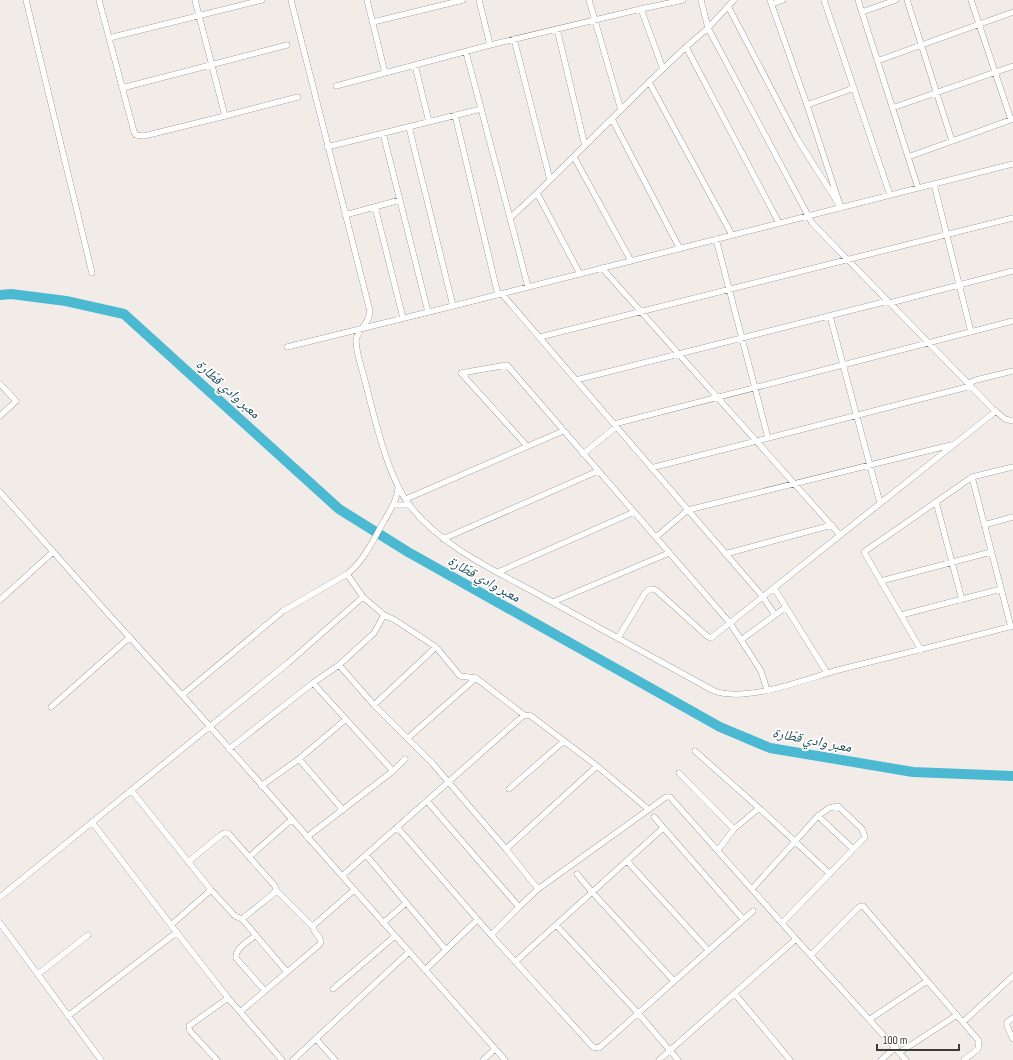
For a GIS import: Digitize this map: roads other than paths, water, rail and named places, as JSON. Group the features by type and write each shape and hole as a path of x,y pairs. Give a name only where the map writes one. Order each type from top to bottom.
{"street":[{"path":"26,0 92,273"},
{"path":"100,0 122,88 136,135 139,136 225,116 298,97"},
{"path":"195,0 225,116"},
{"path":"109,38 262,0"},
{"path":"291,0 327,147 370,311 369,320 356,337 356,343 373,413 398,487 410,505 430,528 443,539 498,572 714,691 722,694 736,695 767,690 827,673 1012,626 972,477"},
{"path":"367,0 386,73"},
{"path":"373,22 464,0"},
{"path":"479,0 490,45"},
{"path":"590,0 621,110"},
{"path":"336,86 514,39 683,0"},
{"path":"700,0 708,28 812,223 996,411 1005,419 1012,422"},
{"path":"510,218 574,157 648,82 708,28 734,0"},
{"path":"783,0 771,2 841,208"},
{"path":"824,0 890,195"},
{"path":"858,0 918,188"},
{"path":"862,12 896,0"},
{"path":"907,0 952,142"},
{"path":"908,158 1012,120 971,0"},
{"path":"728,6 798,140 841,208"},
{"path":"641,9 663,69"},
{"path":"877,61 1013,12"},
{"path":"556,29 585,146"},
{"path":"514,39 550,180"},
{"path":"122,88 287,45"},
{"path":"686,47 779,224"},
{"path":"466,52 528,288"},
{"path":"415,65 429,122"},
{"path":"892,108 1013,66"},
{"path":"648,82 732,236"},
{"path":"807,105 854,88"},
{"path":"327,147 481,109"},
{"path":"455,115 500,294 540,338 688,510 762,597 775,615"},
{"path":"612,119 680,248"},
{"path":"409,127 454,306"},
{"path":"383,133 428,312"},
{"path":"574,157 631,261"},
{"path":"286,347 528,288 1013,164"},
{"path":"934,184 971,332"},
{"path":"537,193 580,274"},
{"path":"345,215 400,200"},
{"path":"375,207 403,318"},
{"path":"540,338 1013,218"},
{"path":"716,239 768,438"},
{"path":"602,268 840,535"},
{"path":"576,380 1013,271"},
{"path":"830,316 880,503"},
{"path":"583,454 615,426 718,397 1013,321"},
{"path":"527,446 461,373 507,365 730,623 761,671 767,690"},
{"path":"651,468 970,385 976,380 1013,370"},
{"path":"0,384 16,401 0,416"},
{"path":"618,638 645,593 648,589 653,589 711,638 996,411"},
{"path":"406,499 563,431"},
{"path":"656,537 688,510 953,444"},
{"path":"921,650 864,552 972,477 1013,467"},
{"path":"443,539 598,471"},
{"path":"182,695 283,611 347,574 353,569 364,557 394,505 398,487"},
{"path":"0,492 505,1060"},
{"path":"936,502 962,600"},
{"path":"394,505 410,505"},
{"path":"498,572 634,512"},
{"path":"984,525 1013,517"},
{"path":"725,554 832,525"},
{"path":"0,600 52,552"},
{"path":"881,581 991,552"},
{"path":"553,602 669,553"},
{"path":"347,574 363,597 384,615 395,620 436,648 460,676 476,678 524,715 531,716 597,766 648,809"},
{"path":"774,588 827,673"},
{"path":"901,615 1001,589"},
{"path":"0,897 288,663 363,597"},
{"path":"741,640 786,606"},
{"path":"229,749 313,684 339,666 374,633 384,615"},
{"path":"51,707 130,637"},
{"path":"374,706 436,648"},
{"path":"339,666 374,706 408,738 449,782 506,849 538,890"},
{"path":"408,738 476,678"},
{"path":"313,684 393,771"},
{"path":"342,876 524,715"},
{"path":"261,786 299,759 345,720"},
{"path":"509,789 564,741"},
{"path":"695,750 830,874"},
{"path":"299,759 343,810"},
{"path":"307,837 393,771 406,759"},
{"path":"506,849 597,766"},
{"path":"679,773 734,829"},
{"path":"130,790 211,890 235,916 242,919 287,972"},
{"path":"491,935 538,890 648,809 666,797 670,797 796,939 896,1047 906,1060"},
{"path":"427,801 519,907"},
{"path":"752,889 818,816 829,808 838,806 862,829 864,837 782,923"},
{"path":"718,850 734,829 759,808"},
{"path":"818,816 853,849"},
{"path":"654,817 743,919"},
{"path":"249,857 291,820"},
{"path":"92,822 228,998 282,1060"},
{"path":"397,827 477,920 593,1047 599,1048 752,911"},
{"path":"515,962 663,828"},
{"path":"188,862 224,833 228,833 276,890 313,927 320,939 321,942 240,1012"},
{"path":"366,855 446,950"},
{"path":"627,861 708,950"},
{"path":"577,874 674,981"},
{"path":"171,925 211,890"},
{"path":"242,919 276,890"},
{"path":"313,927 354,890"},
{"path":"383,923 406,903"},
{"path":"811,955 859,907 863,906 979,1042 978,1049 965,1060"},
{"path":"425,970 477,920"},
{"path":"0,924 101,1060"},
{"path":"556,925 638,1013 678,1060"},
{"path":"68,1016 177,932"},
{"path":"38,974 88,935"},
{"path":"256,935 237,951 236,958 265,991"},
{"path":"333,988 395,936"},
{"path":"659,1060 796,939"},
{"path":"293,1060 409,952"},
{"path":"963,1022 1013,976"},
{"path":"870,1019 927,981"},
{"path":"735,994 790,1060"},
{"path":"217,1060 190,1031 189,1026 228,998"},
{"path":"900,1052 957,1015"},
{"path":"1013,1018 1007,1022 1007,1026 1013,1039"},
{"path":"316,1039 335,1060"},
{"path":"881,1060 896,1047"},
{"path":"483,1060 495,1049"}],"waterway":[{"name":"معبر وادي قطّارة","path":"0,295 11,294 66,301 124,314 339,509 408,552 720,727 770,748 913,772 1013,776"}]}
